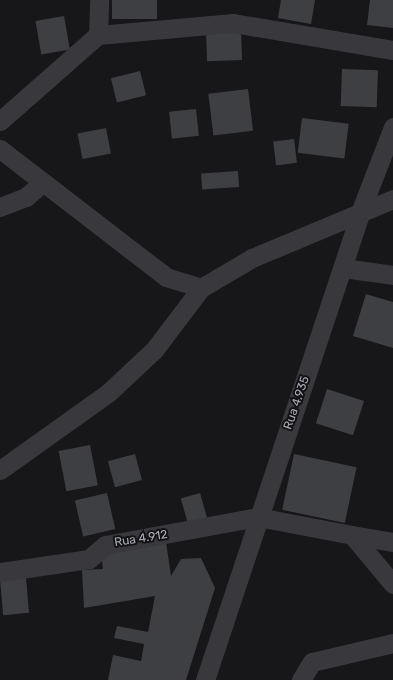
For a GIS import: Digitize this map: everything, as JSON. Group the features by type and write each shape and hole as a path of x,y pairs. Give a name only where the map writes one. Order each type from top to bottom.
{"street":[{"path":"98,35 99,0"},
{"path":"0,121 98,35 233,23 393,50"},
{"name":"Rua 4.935","path":"205,680 361,210 393,127"},
{"path":"0,149 166,277 201,288"},
{"path":"0,207 26,197 42,183"},
{"path":"0,470 108,393 154,350 201,288 252,258 361,210 393,199"},
{"path":"343,268 393,275"},
{"path":"258,517 393,542"},
{"name":"Rua 4.912","path":"0,572 88,559 105,545 258,517"},
{"path":"352,535 393,584"},
{"path":"302,680 312,662 393,643"}],"building":[{"path":"112,0 157,0 157,19 112,19"},
{"path":"281,0 315,0 311,24 278,18"},
{"path":"370,0 393,0 393,28 367,25"},
{"path":"64,16 70,49 41,55 35,21"},
{"path":"241,30 242,60 207,61 206,31"},
{"path":"342,69 378,70 377,107 341,106"},
{"path":"140,71 146,95 117,103 111,78"},
{"path":"248,89 253,131 213,136 208,94"},
{"path":"196,109 199,136 172,139 169,112"},
{"path":"302,118 349,124 344,158 298,153"},
{"path":"106,128 111,154 82,159 78,134"},
{"path":"294,139 297,163 276,165 273,142"},
{"path":"238,171 239,187 202,190 201,174"},
{"path":"366,294 393,302 393,348 353,336"},
{"path":"327,389 364,401 353,435 316,423"},
{"path":"90,445 98,485 66,491 59,451"},
{"path":"135,454 142,480 115,487 108,461"},
{"path":"294,454 357,467 345,523 282,510"},
{"path":"107,493 115,529 83,536 75,500"},
{"path":"200,493 207,518 188,524 181,499"},
{"path":"166,542 171,576 181,559 201,558 215,588 186,680 108,680 113,655 141,661 144,644 114,638 117,626 148,632 155,596 84,608 82,570 103,569 101,553"},
{"path":"26,578 29,613 3,615 0,580"}]}
